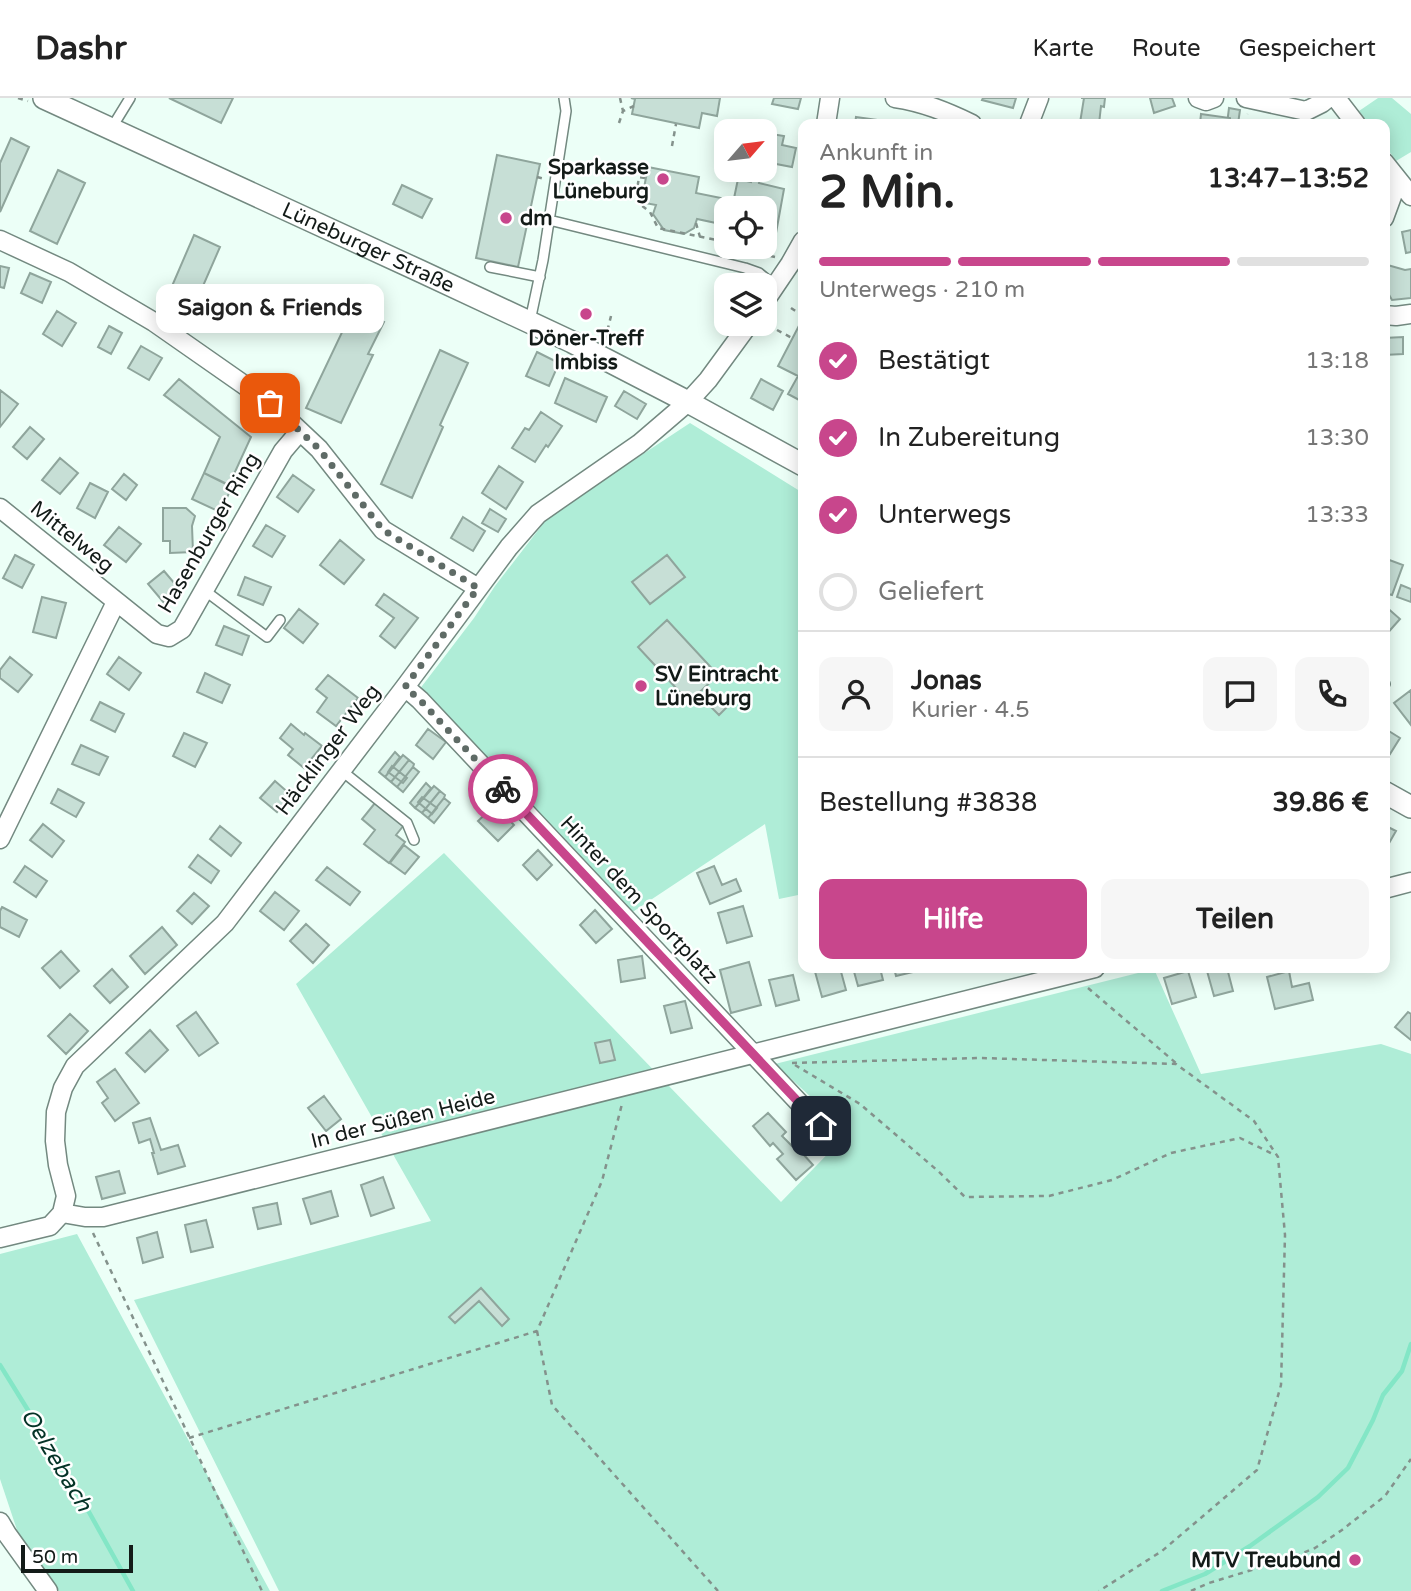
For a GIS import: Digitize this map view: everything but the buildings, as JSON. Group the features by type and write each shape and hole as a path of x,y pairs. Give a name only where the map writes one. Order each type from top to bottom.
{"street":[{"name":"Lüneburger Straße","path":"44,98 530,323 688,402 798,462"},
{"path":"827,119 830,98"},
{"path":"895,98 942,109 962,119"},
{"path":"1030,119 1039,98"},
{"path":"1198,98 1206,101 1214,98"},
{"path":"1246,98 1306,111 1328,98"},
{"path":"1336,98 1352,119"},
{"path":"1390,170 1411,196"},
{"path":"1390,202 1398,180"},
{"path":"0,240 69,272 154,322 270,403 319,449 383,530 478,588"},
{"path":"777,283 798,250"},
{"path":"1390,316 1411,314"},
{"name":"Häcklinger Weg","path":"62,1213 66,1196 55,1141 56,1112 63,1088 75,1066 225,923 509,547 538,514 639,444 688,402 740,336"},
{"name":"Hasenburger Ring","path":"116,602 157,634 170,638 182,629 282,451 300,431"},
{"name":"Mittelweg","path":"0,508 116,602"},
{"path":"2,832 116,602"},
{"name":"Hinter dem Sportplatz","path":"405,687 753,1055"},
{"path":"1390,795 1411,807"},
{"path":"1390,888 1411,882"},
{"name":"In der Süßen Heide","path":"62,1213 103,1217 1076,973"},
{"path":"753,1055 821,1126"},
{"path":"0,1238 50,1226 62,1213"},
{"path":"0,1521 48,1591"}],"lane":[{"path":"111,129 130,98"},
{"path":"530,323 540,277 566,111 564,98"},
{"path":"549,220 759,273"},
{"path":"490,267 540,277"},
{"path":"204,590 267,637 280,620"},
{"path":"342,771 407,823 414,840"}],"path":[{"path":"620,98 623,111 620,123"},
{"path":"623,111 634,106"},
{"path":"672,146 676,124"},
{"path":"645,178 639,177 637,190 642,191 641,205 650,212 658,228 714,240"},
{"path":"696,223 700,237"},
{"path":"777,258 790,264"},
{"path":"790,308 798,313"},
{"path":"606,335 611,316"},
{"path":"777,330 792,338"},
{"path":"1072,974 1176,1064 1254,1121 1278,1157 1285,1235 1281,1385 1257,1470 1162,1551 1099,1591"},
{"path":"1176,1064 980,1058 792,1063 860,1104 965,1196 1049,1196 1112,1180 1171,1153 1240,1138 1278,1157"},
{"path":"626,1087 602,1181 537,1331 552,1405 718,1591"},
{"path":"85,1217 262,1591"},
{"path":"189,1438 537,1331"},
{"path":"1191,1591 1315,1548 1385,1496 1411,1459"}],"green space":[{"path":"1378,98 1392,98 1411,114 1411,152 1396,161 1390,152 1390,119 1365,119 1359,111"},
{"name":"SV Eintracht Lüneburg","path":"690,423 798,490 798,895 779,899 765,824 628,915 419,690 549,516"},
{"path":"444,853 781,1202 849,1132 775,1064 1138,973 1156,973 1201,1074 1381,1044 1411,1054 1411,1591 279,1591 134,1300 431,1221 296,984"},
{"path":"77,1234 270,1591 59,1591 18,1533 0,1479 0,1254"}],"waterway":[{"path":"1162,1591 1205,1574 1250,1546 1318,1497 1348,1468 1383,1395 1402,1371 1411,1344"},
{"name":"Oelzebach","path":"0,1365 70,1478 133,1591"}],"way so far":[{"path":"270,403 319,449 383,530 478,588 405,687 503,789"}],"place":[{"name":"Sparkasse Lüneburg","path":"663,179"},
{"name":"dm","path":"506,218"},
{"name":"Döner-Treff Imbiss","path":"586,314"},
{"name":"Saigon & Friends","path":"270,403"},
{"name":"SV Eintracht Lüneburg","path":"641,686"},
{"name":"MTV Treubund","path":"1355,1560"}],"route":[{"path":"503,789 821,1126"}]}
